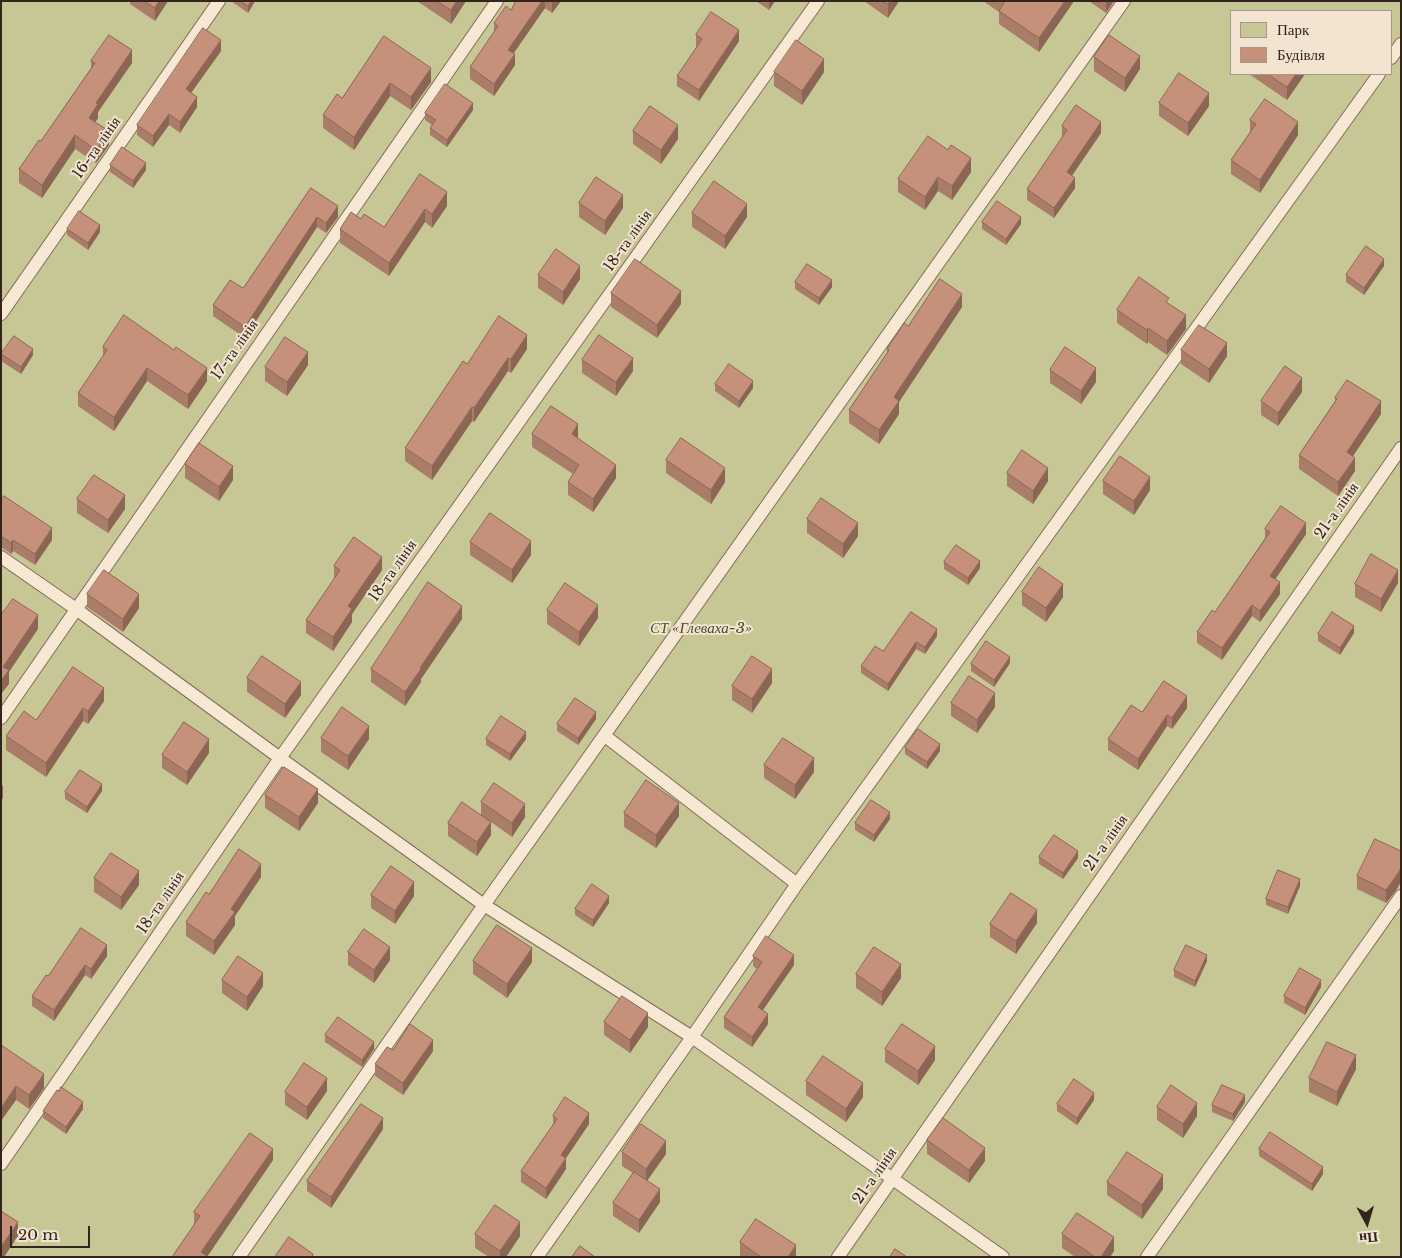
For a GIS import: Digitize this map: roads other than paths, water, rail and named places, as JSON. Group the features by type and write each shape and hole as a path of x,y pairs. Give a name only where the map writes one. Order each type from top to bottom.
{"lane":[{"name":"16-та лінія","path":"1,314 219,1"},
{"name":"17-та лінія","path":"1,718 497,1"},
{"name":"18-та лінія","path":"1,1164 280,758 818,1"},
{"path":"239,1257 484,905 1124,1"},
{"path":"1392,57 1401,44"},
{"path":"537,1257 797,884 1379,75"},
{"name":"21-а лінія","path":"838,1257 1401,448"},
{"path":"1,557 76,608 484,905 692,1037 1003,1257"},
{"path":"605,736 797,884"},
{"path":"1147,1257 1401,896"}],"park label":[{"name":"СТ «Глеваха-3»","path":"701,629"}]}
